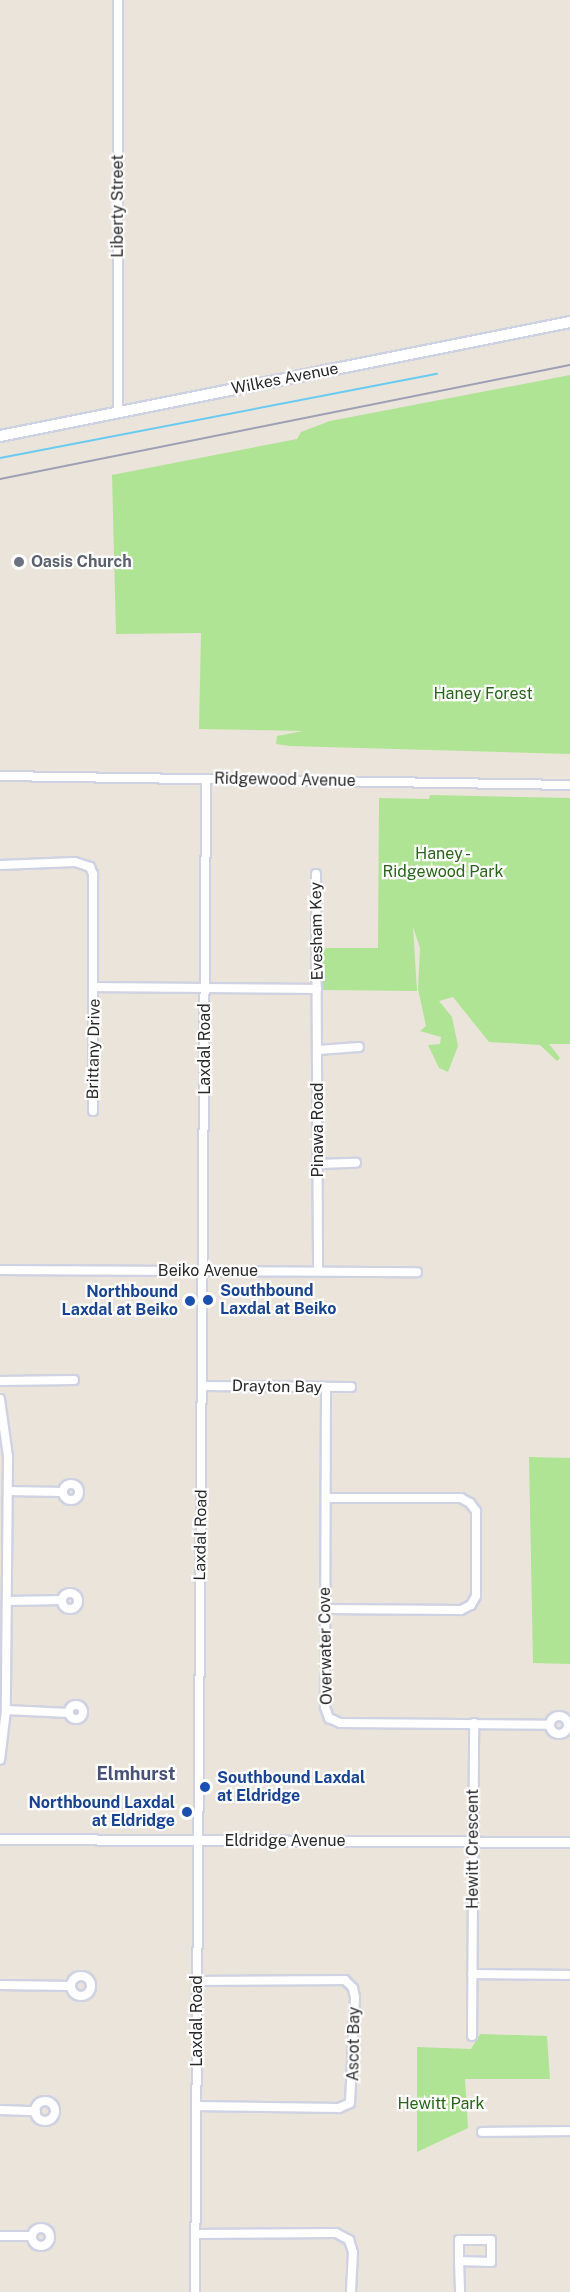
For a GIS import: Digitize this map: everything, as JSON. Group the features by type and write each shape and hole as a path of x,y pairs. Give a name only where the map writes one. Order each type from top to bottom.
{"main road":[{"name":"Wilkes Avenue","path":"0,436 570,322"}],"street":[{"name":"Liberty Street","path":"117,412 118,0"},
{"name":"Ridgewood Avenue","path":"0,776 570,785"},
{"name":"Laxdal Road","path":"195,2292 206,778"},
{"name":"Brittany Drive","path":"0,865 75,862 90,867 94,882 93,1111"},
{"name":"Evesham Key","path":"316,874 317,989"},
{"name":"Brittany Drive","path":"94,987 317,989"},
{"name":"Pinawa Road","path":"317,989 318,1271"},
{"path":"318,1050 359,1047"},
{"path":"318,1164 356,1163"},
{"name":"Beiko Avenue","path":"0,1270 417,1272"},
{"path":"0,1380 74,1380"},
{"name":"Drayton Bay","path":"202,1386 351,1387"},
{"name":"Overwater Cove","path":"326,1388 325,1707 329,1718 340,1723 550,1725"},
{"path":"0,1399 8,1491 6,1710 0,1760"},
{"path":"8,1491 63,1492"},
{"path":"326,1608 461,1610 471,1605 476,1596 476,1511 470,1503 461,1498 327,1498"},
{"path":"7,1600 62,1600"},
{"path":"6,1710 69,1713"},
{"name":"Hewitt Crescent","path":"472,2036 474,1723"},
{"name":"Eldridge Avenue","path":"0,1839 570,1842"},
{"path":"472,1974 570,1975"},
{"name":"Ascot Bay","path":"196,2106 339,2108 350,2103 355,1997 353,1988 345,1980 197,1981"},
{"path":"0,1985 71,1986"},
{"path":"0,2110 36,2111"},
{"path":"482,2132 570,2131"},
{"path":"195,2234 336,2233 349,2240 353,2252 351,2292"},
{"path":"0,2236 32,2236"},
{"path":"459,2261 491,2262 491,2240 459,2240 459,2261 460,2292"}],"green space":[{"name":"Haney Forest","path":"570,375 570,754 290,746 276,744 277,736 303,731 199,729 201,633 116,634 112,475 297,439 301,432 330,421"},
{"name":"Haney - Ridgewood Park","path":"430,795 570,798 570,1044 549,1044 560,1058 557,1061 540,1045 489,1042 453,997 439,1001 452,1017 458,1046 448,1072 439,1068 428,1045 440,1044 441,1037 420,1031 426,1026 418,989 420,948 413,927 417,991 322,990 322,948 378,948 379,798 429,799"},
{"path":"529,1457 570,1458 570,1664 533,1663"},
{"name":"Hewitt Park","path":"480,2034 547,2036 550,2079 465,2079 468,2128 417,2152 417,2047 471,2049"}],"waterway":[{"path":"0,458 437,374"}],"railway":[{"path":"0,479 570,365"}],"place":[{"name":"Oasis Church","path":"19,562"},
{"name":"Southbound Laxdal at Beiko","path":"208,1300"},
{"name":"Northbound Laxdal at Beiko","path":"190,1301"},
{"name":"Southbound Laxdal at Eldridge","path":"205,1787"},
{"name":"Northbound Laxdal at Eldridge","path":"187,1812"}],"district":[{"name":"Elmhurst","path":"136,1774"}]}
